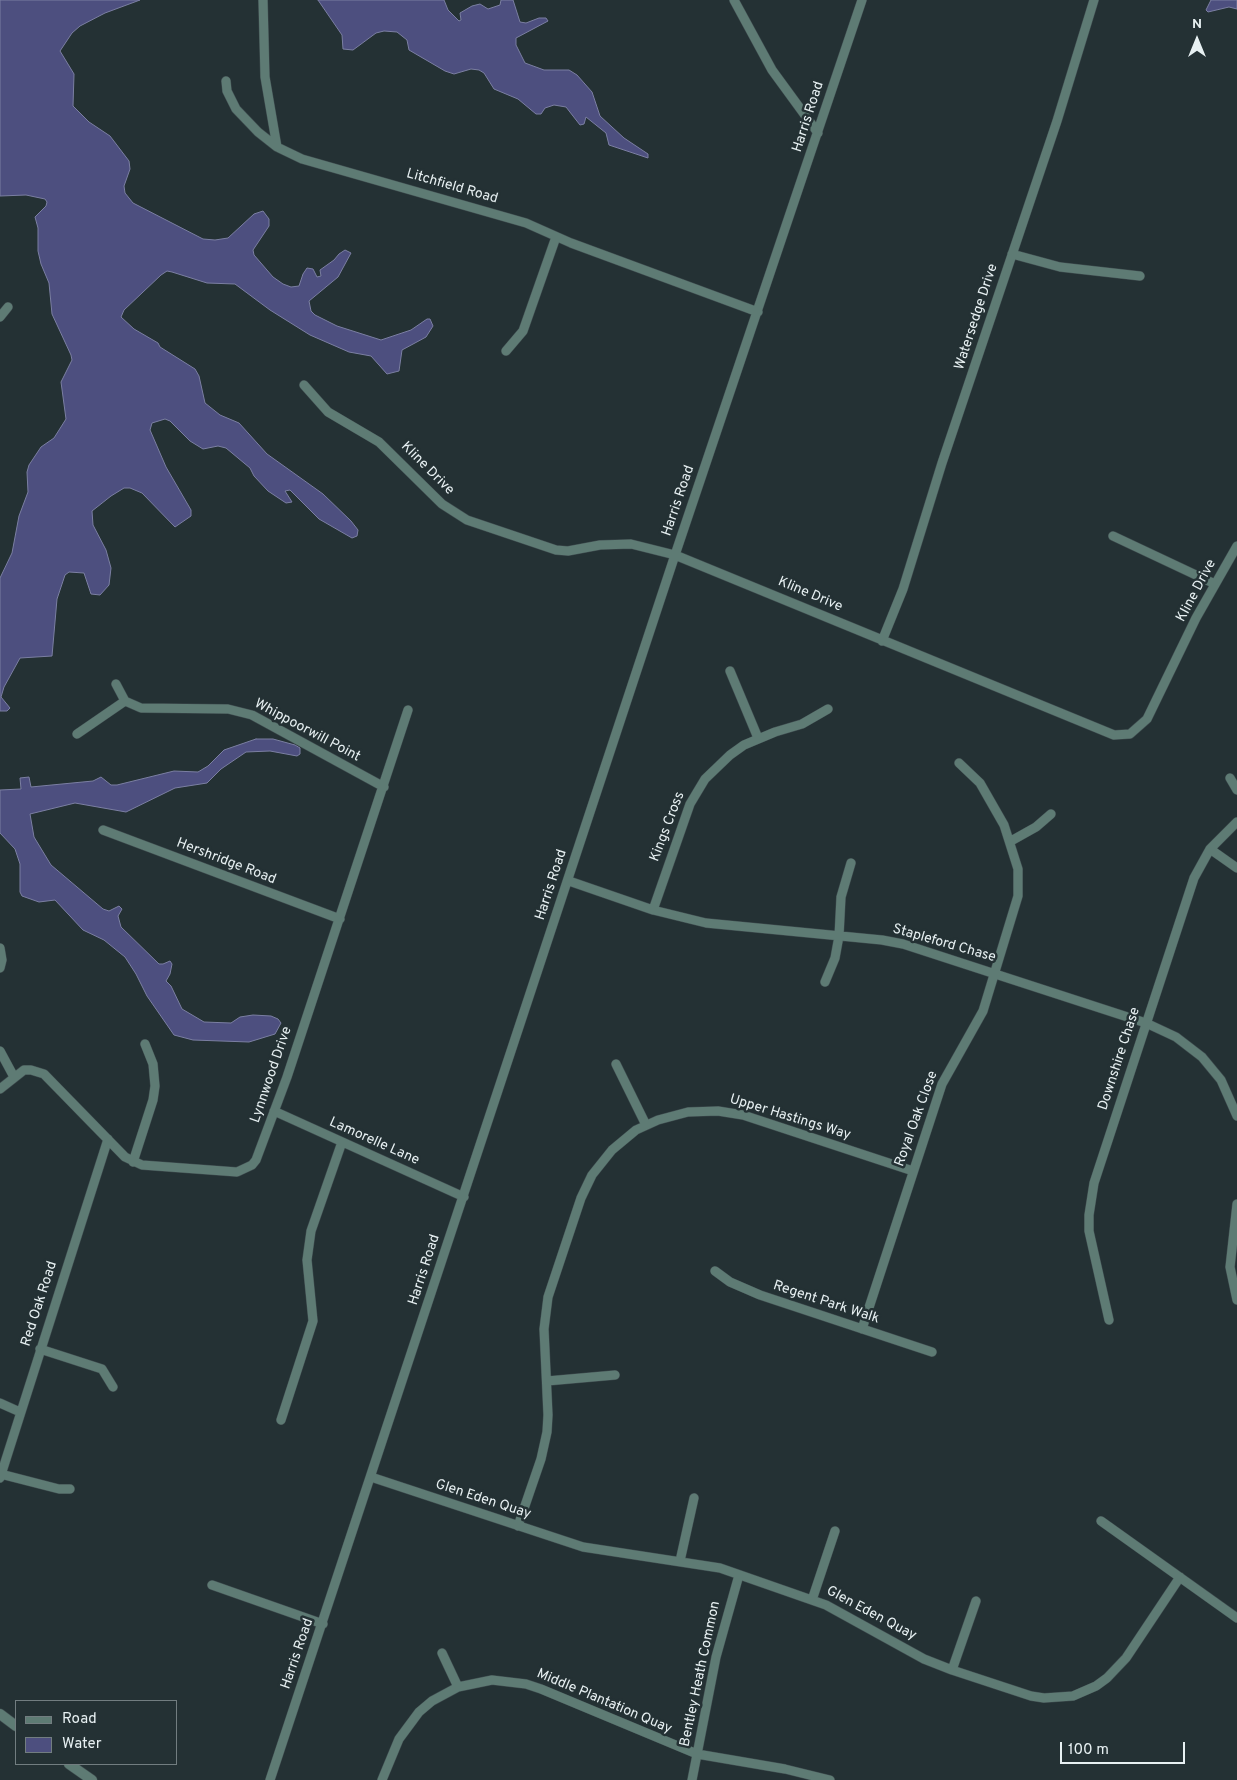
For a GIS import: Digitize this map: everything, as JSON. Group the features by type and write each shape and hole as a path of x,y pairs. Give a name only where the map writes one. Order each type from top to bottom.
{"street":[{"path":"263,0 265,77 277,148"},
{"path":"734,0 772,70 818,133"},
{"name":"Harris Road","path":"270,1780 569,881 675,555 862,0"},
{"name":"Watersedge Drive","path":"882,641 903,589 942,463 1060,111 1094,0"},
{"name":"Litchfield Road","path":"226,81 227,91 236,109 258,132 277,148 302,159 526,223 556,237 758,312"},
{"path":"506,351 523,331 556,237"},
{"path":"1012,254 1060,267 1140,276"},
{"path":"0,317 8,307"},
{"name":"Kline Drive","path":"304,386 323,408 379,442 442,504 467,520 556,550 608,544 631,544 675,555 1114,735 1122,736 1135,732 1147,719 1215,584 1237,546"},
{"path":"1113,536 1215,584"},
{"path":"730,671 758,738"},
{"path":"77,734 125,701 118,692 116,684"},
{"name":"Whippoorwill Point","path":"125,701 141,708 240,711 252,715 384,787"},
{"name":"Kings Cross","path":"653,910 695,793 705,779 730,755 758,738 802,724 828,709"},
{"name":"Lynnwood Drive","path":"133,1162 152,1167 242,1171 256,1160 340,918 408,710"},
{"name":"Royal Oak Close","path":"862,1329 942,1084 977,1026 996,973 1018,896 1018,869 1011,841 980,783 959,763"},
{"path":"1230,778 1237,790"},
{"path":"1011,841 1036,828 1051,814"},
{"name":"Downshire Chase","path":"1109,1320 1091,1247 1088,1215 1090,1199 1194,878 1210,849 1237,822"},
{"name":"Hershridge Road","path":"103,830 340,918"},
{"path":"1210,849 1237,868"},
{"path":"825,982 835,958 839,936 841,897 851,863"},
{"name":"Stapleford Chase","path":"569,881 653,910 706,923 903,944 1146,1023 1176,1037 1202,1057 1221,1080 1235,1102 1237,1116"},
{"path":"0,948 2,960 0,968"},
{"path":"0,1089 19,1072 31,1070 44,1074 133,1162 153,1100 155,1086 153,1064 145,1044"},
{"path":"0,1051 14,1076"},
{"path":"616,1064 646,1125"},
{"name":"Lamorelle Lane","path":"274,1111 464,1197"},
{"name":"Upper Hastings Way","path":"518,1526 544,1449 548,1415 545,1313 548,1297 581,1198 592,1174 612,1150 646,1125 688,1112 731,1112 913,1171"},
{"name":"Red Oak Road","path":"1,1476 108,1139"},
{"path":"281,1420 312,1321 307,1260 311,1231 342,1142"},
{"path":"1237,1204 1230,1267 1237,1300"},
{"name":"Regent Park Walk","path":"715,1271 737,1285 760,1295 932,1352"},
{"path":"40,1349 102,1369 113,1387"},
{"path":"547,1381 615,1375"},
{"path":"0,1403 20,1412"},
{"path":"1,1476 70,1490"},
{"name":"Glen Eden Quay","path":"371,1477 583,1547 704,1564 739,1575 812,1600 846,1615 924,1659 1031,1696 1058,1698 1084,1692 1102,1682 1117,1669 1180,1577"},
{"path":"680,1561 694,1498"},
{"path":"1101,1521 1237,1618"},
{"path":"812,1600 835,1531"},
{"name":"Bentley Heath Common","path":"692,1780 716,1657 739,1575"},
{"path":"212,1585 323,1624"},
{"path":"952,1670 976,1601"},
{"path":"442,1653 458,1687"},
{"name":"Middle Plantation Quay","path":"382,1780 392,1752 409,1723 432,1701 458,1687 492,1680 526,1684 697,1754 785,1769 830,1780"},
{"path":"0,1714 15,1725"},
{"path":"70,1765 92,1780"}],"water":[{"path":"0,0 140,0 105,13 80,26 72,33 60,51 74,74 73,106 89,122 110,136 129,161 130,169 124,186 125,193 133,203 203,239 215,240 228,238 254,214 263,211 269,219 269,226 253,250 254,255 273,277 283,284 291,287 299,286 307,268 313,269 317,277 321,276 320,270 339,254 345,250 351,253 338,277 309,301 311,311 315,315 337,326 381,340 411,330 427,319 430,319 433,326 426,337 402,350 399,371 387,374 371,356 349,352 310,335 270,310 235,284 207,283 167,271 161,275 124,310 121,317 134,329 195,369 199,376 205,403 220,415 239,423 267,454 323,494 351,521 358,530 357,536 352,538 319,519 290,490 285,491 292,502 286,503 268,491 254,476 250,468 226,448 218,446 203,449 190,441 170,421 165,419 152,423 150,430 166,467 191,510 191,516 175,527 142,493 130,488 124,488 92,511 93,525 106,550 111,568 109,585 100,595 91,594 84,573 69,572 65,575 57,599 52,656 20,658 4,687 1,697 10,708 7,711 0,711 0,578 12,553 19,516 28,492 27,472 29,465 41,447 54,438 66,419 61,382 72,360 52,314 49,283 38,251 38,228 35,217 46,206 47,202 45,199 26,195 0,196"},
{"path":"318,0 444,0 448,10 459,21 461,20 460,13 472,6 480,4 488,9 500,5 501,0 513,0 520,22 526,23 539,18 546,18 548,21 516,38 516,45 525,63 544,70 569,70 577,75 592,92 600,116 624,138 648,154 648,158 609,145 606,133 586,117 584,124 580,125 566,107 554,105 545,108 541,114 536,114 518,99 494,89 484,73 479,70 471,69 454,74 445,71 409,50 407,40 397,32 384,31 376,33 353,50 343,49 342,35"},
{"path":"1211,0 1237,0 1237,9 1229,7 1208,12 1206,10"},
{"path":"256,739 273,739 295,745 300,748 300,754 297,756 270,751 246,752 221,769 207,783 175,788 126,812 75,803 30,814 34,837 51,865 103,909 109,911 119,906 122,909 118,916 121,927 159,964 170,961 172,964 170,974 166,981 171,986 182,1009 204,1022 231,1023 240,1017 253,1015 271,1016 278,1019 281,1023 275,1034 249,1042 193,1040 174,1035 147,996 125,957 104,940 83,930 55,900 39,902 22,896 20,892 20,864 15,849 0,833 0,790 21,789 20,778 29,777 31,787 93,781 101,777 111,785 117,785 174,771 198,772 208,766 224,750"}]}
